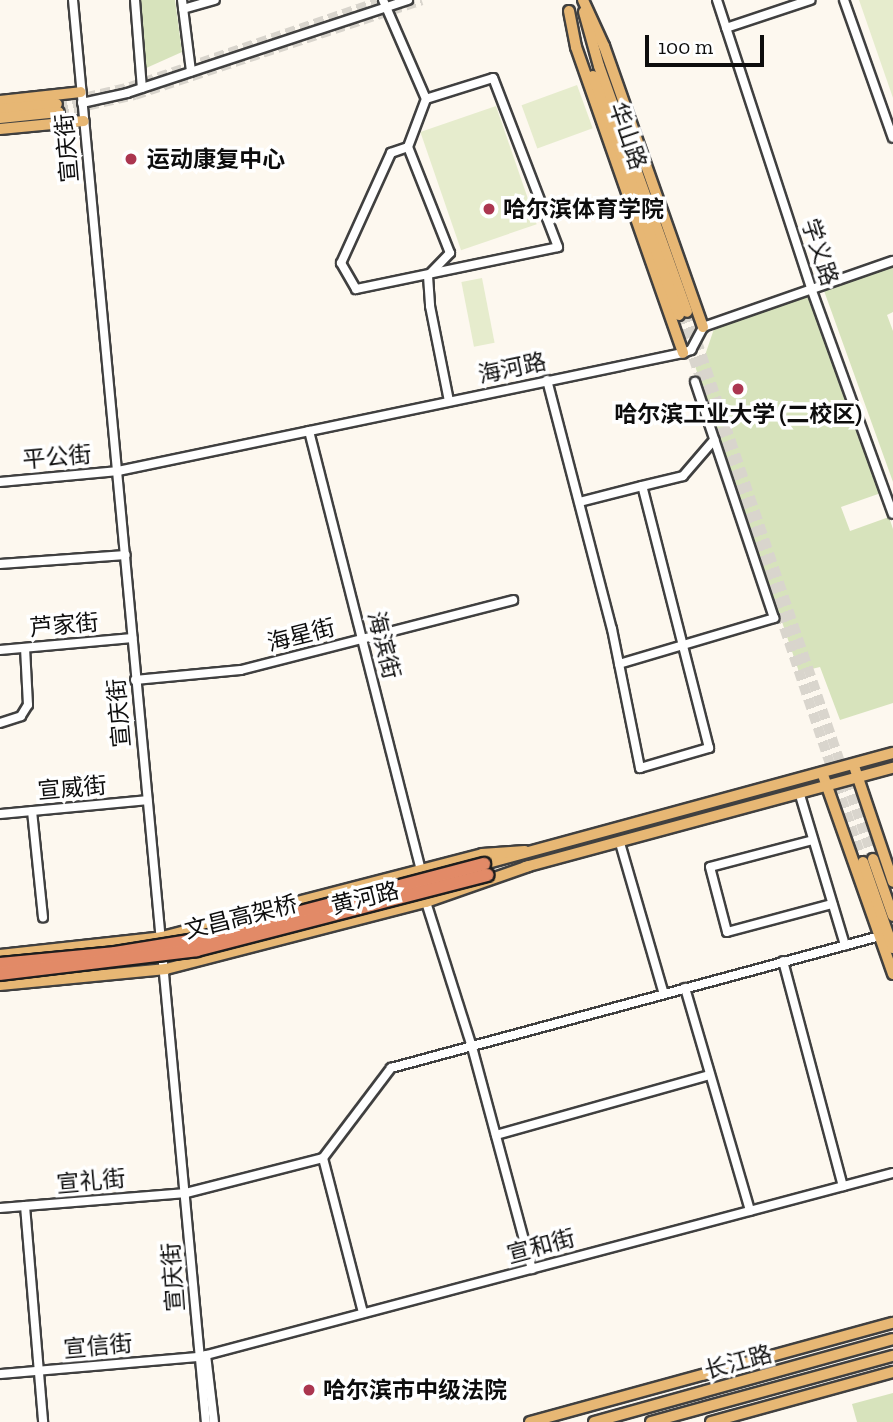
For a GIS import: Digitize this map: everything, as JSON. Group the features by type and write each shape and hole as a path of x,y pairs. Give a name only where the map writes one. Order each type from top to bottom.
{"highway":[{"name":"文昌高架桥","path":"0,964 194,940 485,870"},
{"name":"文昌高架桥","path":"0,974 118,963 197,950 485,870"}],"main road":[{"path":"581,0 604,46 703,327"},
{"name":"华山路","path":"567,5 683,314 598,66 581,0"},
{"name":"华山路","path":"567,5 576,47 687,351"},
{"path":"0,101 81,92"},
{"path":"0,109 58,108 0,118"},
{"path":"0,129 84,121"},
{"name":"黄河路","path":"0,955 162,937 482,854 525,851 823,775 893,753"},
{"path":"854,766 893,882"},
{"name":"黄河路","path":"0,985 166,969 426,902 529,866 828,788 893,768"},
{"path":"823,775 893,974"},
{"name":"黄河路","path":"485,870 525,851"},
{"path":"893,916 868,860 893,948"},
{"name":"黄河路","path":"485,870 529,866"},
{"path":"530,1422 893,1323"},
{"name":"长江路","path":"594,1422 893,1339"},
{"name":"长江路","path":"651,1422 893,1356"},
{"path":"710,1422 893,1372"},
{"path":"601,1402 607,1420"}],"street":[{"name":"宣庆街","path":"74,0 126,555 135,680 166,969 202,1356 206,1422"},
{"path":"135,0 142,88"},
{"path":"191,71 182,5 215,0"},
{"path":"82,103 142,88 384,4 408,0"},
{"name":"学义路","path":"716,0 811,288 893,514"},
{"path":"726,28 810,0"},
{"path":"844,0 893,138"},
{"path":"384,4 426,99 408,147 450,253 428,276 430,306 449,401"},
{"path":"408,147 391,153 341,263 356,289 558,247 493,78 426,99"},
{"path":"687,351 703,327 893,261"},
{"name":"海河路","path":"118,471 687,351"},
{"path":"547,380 619,664 640,768 709,748 642,486"},
{"path":"619,664 774,618 695,382"},
{"name":"海滨街","path":"309,430 421,869"},
{"path":"579,502 683,476 714,440"},
{"name":"平公街","path":"0,482 118,471"},
{"path":"0,564 126,555"},
{"name":"海星街","path":"135,680 242,670 513,600"},
{"name":"芦家街","path":"0,650 132,638"},
{"path":"0,723 21,716 28,705 25,648"},
{"path":"800,795 845,945"},
{"name":"宣威街","path":"0,814 147,800"},
{"path":"32,811 43,917"},
{"path":"813,841 710,867 727,932 832,904"},
{"path":"620,843 664,995"},
{"path":"426,902 472,1047 532,1269"},
{"path":"363,1313 323,1158 391,1068 880,936"},
{"path":"783,961 843,1186"},
{"path":"685,988 750,1211"},
{"path":"496,1135 710,1075"},
{"name":"宣礼街","path":"0,1208 186,1193 323,1158"},
{"name":"宣和街","path":"202,1356 893,1173"},
{"path":"25,1206 43,1422"},
{"path":"202,1356 214,1422"},
{"name":"宣信街","path":"0,1374 202,1356"}],"green space":[{"path":"138,0 175,0 182,52 144,69"},
{"path":"859,0 893,0 893,98"},
{"path":"577,85 593,128 537,148 522,105"},
{"path":"496,106 537,224 461,250 420,132"},
{"path":"893,263 893,312 887,315 893,331 893,482 823,288"},
{"path":"482,278 495,343 474,347 461,282"},
{"path":"811,293 881,493 841,507 850,531 889,517 893,529 893,703 840,720 820,667 799,672 695,366 702,364 715,326"},
{"path":"893,1393 893,1422 857,1422 852,1404"}],"tunnel":[{"path":"57,104 130,87 384,0"},
{"path":"59,112 135,95 422,0"},
{"path":"687,312 873,859"},
{"path":"679,315 863,862"}],"place":[{"name":"运动康复中心","path":"131,159"},
{"name":"哈尔滨体育学院","path":"489,209"},
{"name":"哈尔滨工业大学 (二校区)","path":"738,389"},
{"name":"哈尔滨市中级法院","path":"309,1390"}]}
